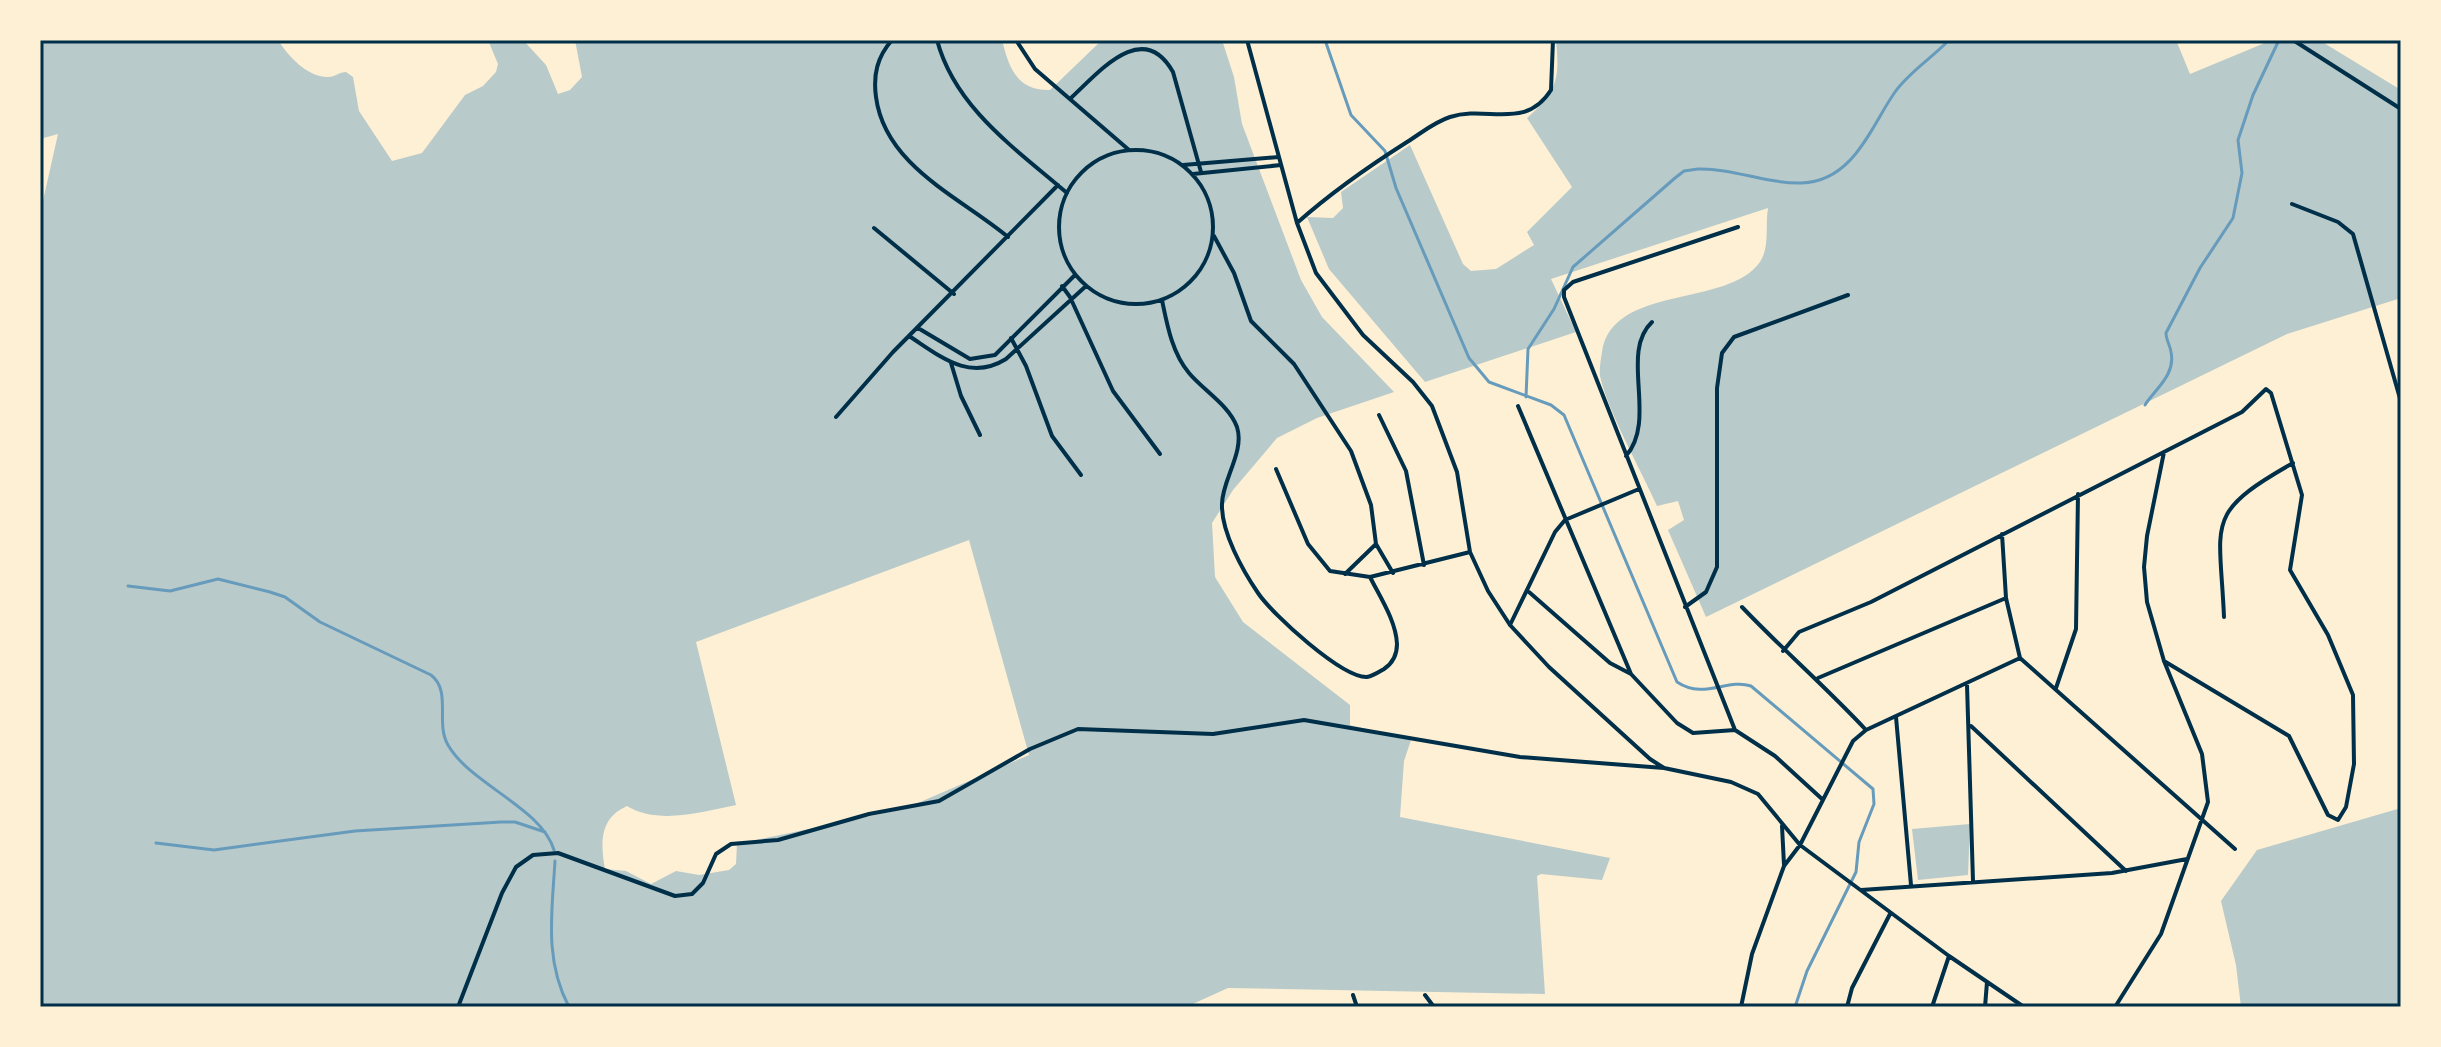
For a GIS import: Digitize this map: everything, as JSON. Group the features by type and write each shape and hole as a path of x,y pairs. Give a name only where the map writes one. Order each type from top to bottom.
{"street":[{"path":"892,40 878,62 874,79 883,127 911,164 1008,237"},
{"path":"937,40 948,74 962,96 981,118 1067,193"},
{"path":"1016,40 1027,60 1129,150"},
{"path":"1247,40 1297,223 1327,291 1363,335 1413,382 1432,406 1457,472 1470,552 1488,591 1510,625 1567,685 1664,768"},
{"path":"1297,223 1344,181 1451,117 1502,117 1530,111 1551,90 1553,40"},
{"path":"2293,40 2401,109"},
{"path":"1072,97 1113,59 1134,49 1152,49 1166,59 1173,72 1201,172"},
{"path":"1129,150 1148,150 1183,165 1193,174 1209,202 1213,234 1208,255 1197,274 1181,289 1162,300 1142,304 1122,303 1086,286 1064,256 1059,235 1060,213 1067,193 1082,171 1104,157 1129,150"},
{"path":"1183,165 1279,157"},
{"path":"1193,174 1281,165"},
{"path":"836,417 909,336 954,294 1058,185"},
{"path":"2292,204 2338,222 2353,234 2401,402"},
{"path":"1738,227 1573,282 1564,290 1735,730 1775,756 1822,799"},
{"path":"874,228 954,294"},
{"path":"1213,234 1234,273 1251,321 1294,364 1351,451 1371,505 1376,544 1393,573"},
{"path":"918,328 970,359 995,355 1075,275"},
{"path":"1062,286 1113,391 1160,454"},
{"path":"909,336 951,363 967,369 991,368 1018,348 1070,297 1086,286"},
{"path":"1685,607 1706,592 1717,567 1717,388 1726,345 1734,337 1848,295"},
{"path":"1162,300 1172,339 1186,371 1222,405 1237,428 1238,439 1221,503 1230,537 1259,595 1330,659 1358,675 1369,677 1389,665 1396,656 1397,643 1394,627 1370,577"},
{"path":"1626,456 1639,436 1639,338 1652,322"},
{"path":"1011,338 1018,348 1052,436 1081,475"},
{"path":"951,363 961,396 980,435"},
{"path":"1783,651 1799,632 1871,602 2242,412 2263,389 2271,393 2294,463 2302,503 2290,570 2328,635 2350,683 2356,709 2354,764 2346,807 2338,820 2328,815 2289,736 2164,661"},
{"path":"1518,406 1631,674"},
{"path":"1379,415 1406,471 1424,565"},
{"path":"2115,1007 2161,934 2204,818 2208,787 2202,754 2164,661 2147,602 2144,567 2164,452"},
{"path":"2224,617 2221,531 2225,515 2251,487 2294,463"},
{"path":"1276,469 1308,544 1330,571 1370,577 1470,552"},
{"path":"1510,625 1529,592 1555,532 1565,520 1639,489"},
{"path":"2056,689 2076,629 2078,494"},
{"path":"2002,533 2006,598 2020,658 2204,818 2235,849"},
{"path":"1345,574 1376,544"},
{"path":"1529,592 1610,663 1631,674 1677,723 1693,733 1735,730"},
{"path":"1818,678 2006,598"},
{"path":"1742,607 1783,651 1818,678 1866,730"},
{"path":"1741,1007 1752,954 1784,866 1800,845 1853,741 1866,730 2020,658"},
{"path":"1967,685 1971,726 1973,881"},
{"path":"1896,717 1911,885"},
{"path":"458,1007 502,893 516,867 533,855 558,853 675,896 692,894 703,883 716,854 731,844 778,840 869,814 939,801 1030,749 1078,729 1213,734 1304,720 1520,757 1664,768 1731,782 1758,794 1800,845 1890,914 2024,1007"},
{"path":"1971,726 2126,871"},
{"path":"1782,823 1784,866"},
{"path":"1861,890 2126,871 2187,859"},
{"path":"1847,1007 1852,988 1890,914"},
{"path":"1932,1007 1949,956"},
{"path":"1985,1007 1987,982"},
{"path":"1353,995 1357,1007"},
{"path":"1425,995 1434,1007"}],"shaded area":[{"path":"40,40 278,40 293,59 314,74 329,77 346,72 353,77 359,111 392,161 422,153 465,95 483,86 496,72 498,64 488,40 523,40 546,65 558,94 570,90 582,77 575,40 1002,40 1016,76 1030,87 1050,90 1102,40 1222,40 1234,77 1242,124 1301,280 1322,317 1394,392 1317,418 1277,438 1233,490 1212,523 1215,577 1243,622 1350,705 1350,725 1411,740 1404,761 1400,817 1610,858 1602,880 1537,876 1545,994 1228,988 1186,1007 40,1007 40,214 58,134 40,139","holes":["969,540 1029,755 904,809 737,844 736,864 729,870 699,875 676,871 651,884 626,871 605,869 604,832 611,817 627,806 639,812 666,816 736,805 696,642"]},
{"path":"1556,40 2176,40 2190,74 2272,40 2319,40 2401,90 2401,298 2287,334 1706,617 1668,530 1684,520 1678,501 1657,506 1610,406 1600,376 1601,358 1610,330 1626,316 1648,306 1723,286 1744,276 1760,262 1766,243 1768,208 1551,279 1576,332 1425,382 1329,269 1307,217 1333,218 1343,208 1341,192 1410,145 1463,264 1471,271 1496,269 1534,245 1527,232 1572,187 1527,118 1545,100 1554,84"},
{"path":"2401,808 2401,1007 2241,1007 2236,965 2221,901 2257,850"},
{"path":"1970,824 1968,875 1918,880 1912,829"}],"waterway":[{"path":"1325,40 1351,115 1385,151 1396,188 1469,358 1489,382 1551,405 1564,415 1677,682 1697,689 1742,684 1751,686 1873,789 1874,804 1859,842 1856,872 1807,971 1795,1007"},
{"path":"1526,397 1528,349 1554,309 1573,267 1675,178 1684,171 1711,169 1802,183 1835,173 1859,150 1901,85 1949,40"},
{"path":"2145,405 2168,375 2172,360 2166,333 2200,268 2233,218 2242,173 2238,140 2253,95 2279,40"},
{"path":"128,586 170,591 218,579 270,592 285,597 320,622 431,675 441,690 444,736 448,745 472,772 535,821 554,850"},
{"path":"156,843 214,850 355,831 501,822 515,822 545,832"},
{"path":"555,861 553,954 561,989 569,1007"}]}
